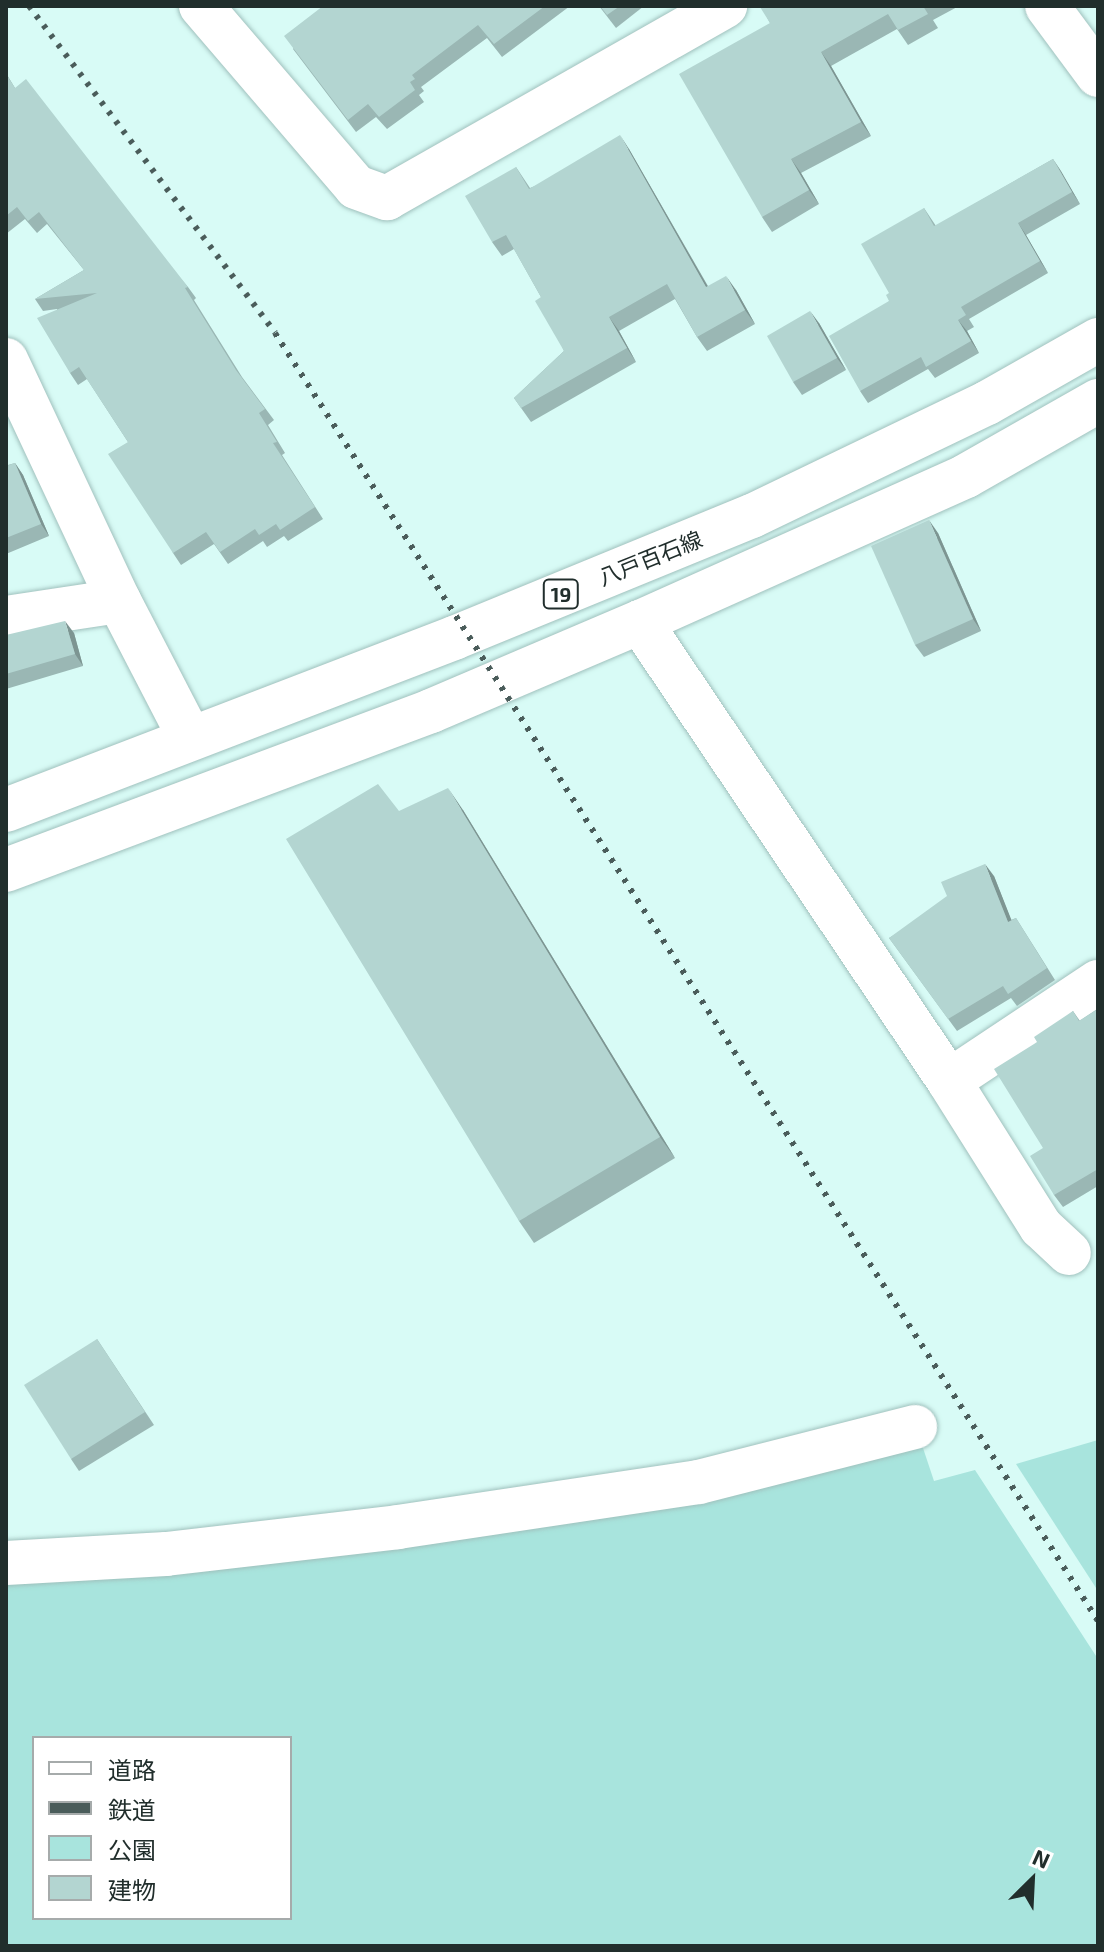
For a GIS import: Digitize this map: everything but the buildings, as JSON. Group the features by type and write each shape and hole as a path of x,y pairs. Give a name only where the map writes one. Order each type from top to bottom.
{"street":[{"path":"201,6 356,187 387,198 725,6"},
{"path":"1047,6 1098,75"},
{"name":"八戸百石線","path":"6,810 454,638 752,516 987,403 1098,340"},
{"path":"6,360 119,601 190,738"},
{"path":"6,870 431,711 640,622 966,476 1098,401"},
{"path":"6,618 119,601"},
{"path":"640,622 949,1081 1041,1227 1069,1253"},
{"path":"949,1081 1098,982"},
{"path":"6,1563 166,1554 413,1524 699,1482 915,1427"}],"green space":[{"path":"1098,1440 1098,1591 1016,1464"},
{"path":"922,1445 934,1481 975,1470 1098,1659 1098,1946 6,1946 6,1581"}],"railway":[{"path":"29,6 275,333 1098,1621"}]}
